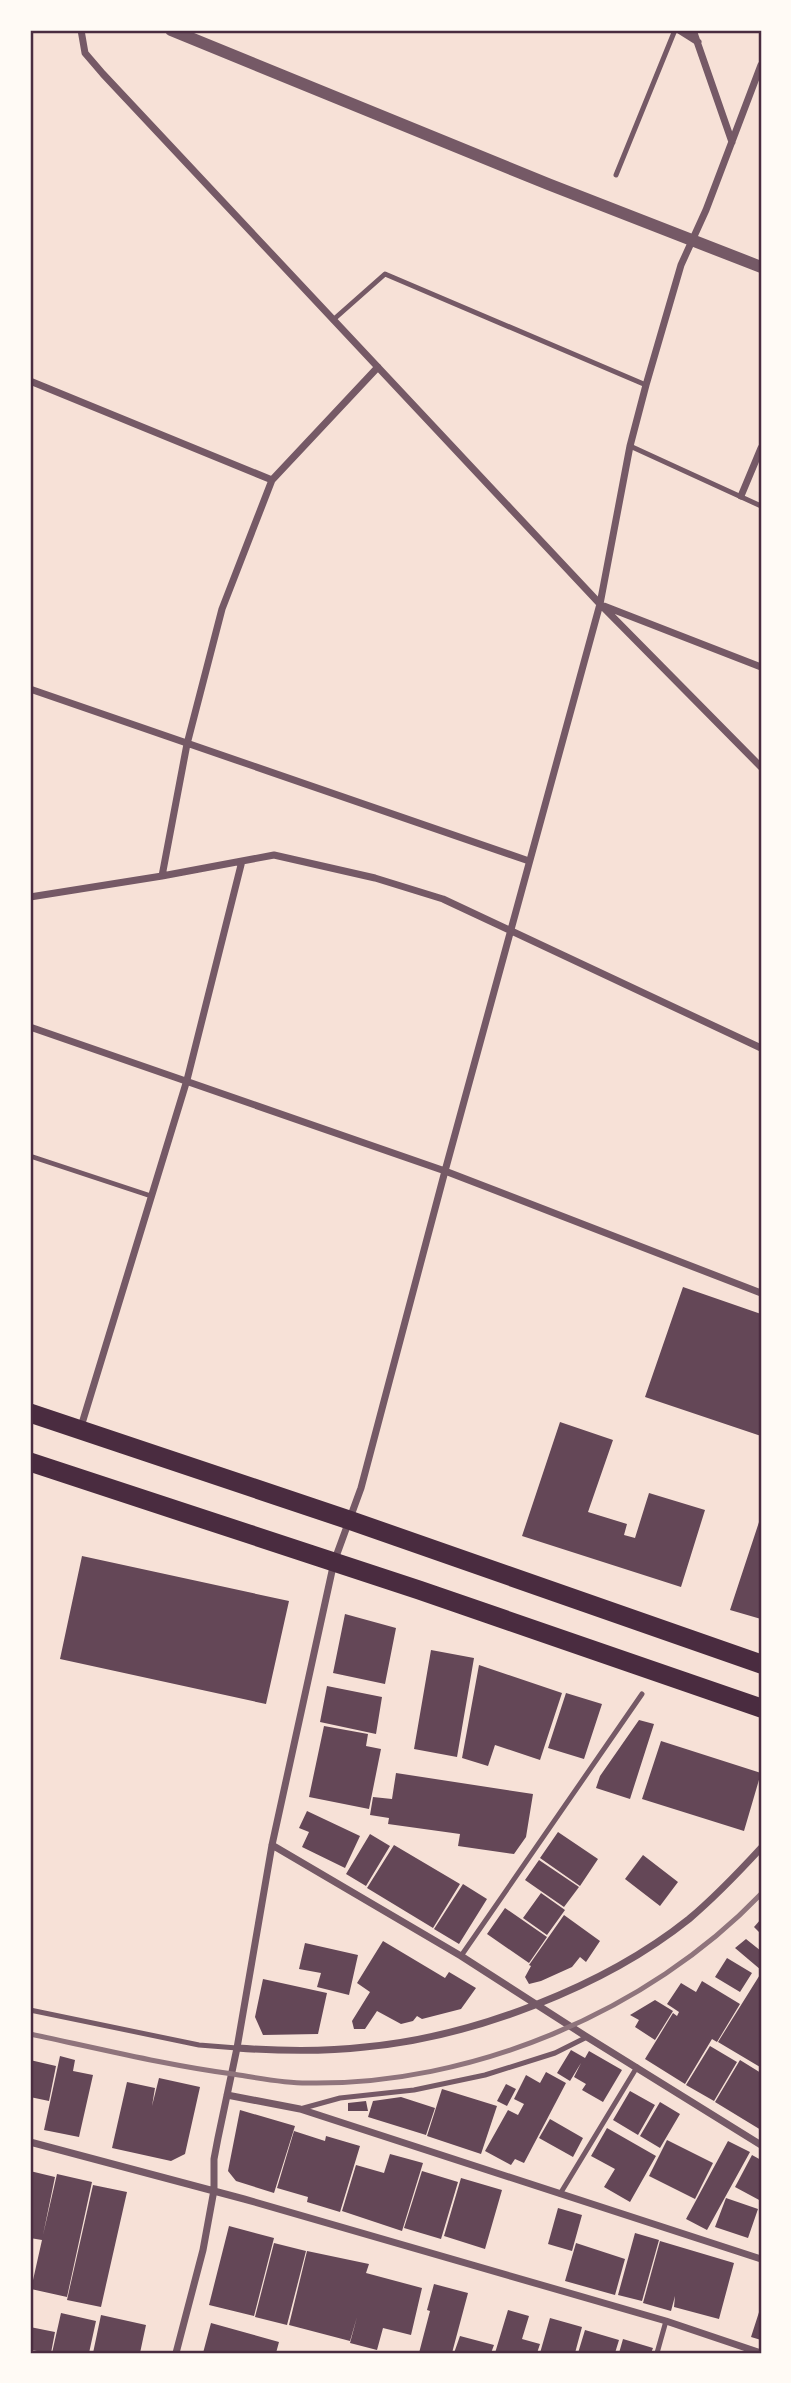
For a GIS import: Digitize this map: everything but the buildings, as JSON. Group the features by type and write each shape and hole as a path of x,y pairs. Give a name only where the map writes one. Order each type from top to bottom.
{"highway":[{"path":"30,1413 349,1520 761,1664"},
{"path":"30,1462 334,1562 761,1708"}],"street":[{"path":"81,30 85,53 103,74 600,604 761,767"},
{"path":"171,30 548,184 761,267"},
{"path":"677,30 698,42"},
{"path":"693,30 732,143"},
{"path":"176,2353 203,2250 214,2190 214,2159 237,2048 272,1845 334,1562 361,1488 600,604 630,446 646,384 681,265 706,210 761,65"},
{"path":"162,876 187,744 222,609 272,480 378,367"},
{"path":"30,381 272,480"},
{"path":"741,496 761,449"},
{"path":"600,604 761,667"},
{"path":"30,689 529,861"},
{"path":"30,897 274,856 375,878 443,899 761,1048"},
{"path":"80,1430 187,1080 242,862"},
{"path":"30,1027 445,1171 761,1293"},
{"path":"272,1845 461,1956 761,2145"},
{"path":"237,2048 304,2051 405,2042 473,2026 535,2004 576,1988 650,1946 711,1900 761,1848"},
{"path":"227,2095 300,2109 761,2259"},
{"path":"30,2142 214,2190 666,2321 761,2353"}],"lane":[{"path":"616,175 677,30"},
{"path":"333,320 385,274 646,384"},
{"path":"630,446 761,506"},
{"path":"30,1156 151,1196"},
{"path":"461,1956 642,1694"},
{"path":"30,2010 199,2045 237,2048"},
{"path":"300,2109 340,2098 414,2090 485,2075 555,2053 587,2037"},
{"path":"560,2194 637,2067"},
{"path":"657,2353 666,2321"}],"railway":[{"path":"30,2034 182,2066 288,2082 369,2081 431,2071 493,2056 553,2034 611,2006 665,1974 716,1936 761,1894"}]}
